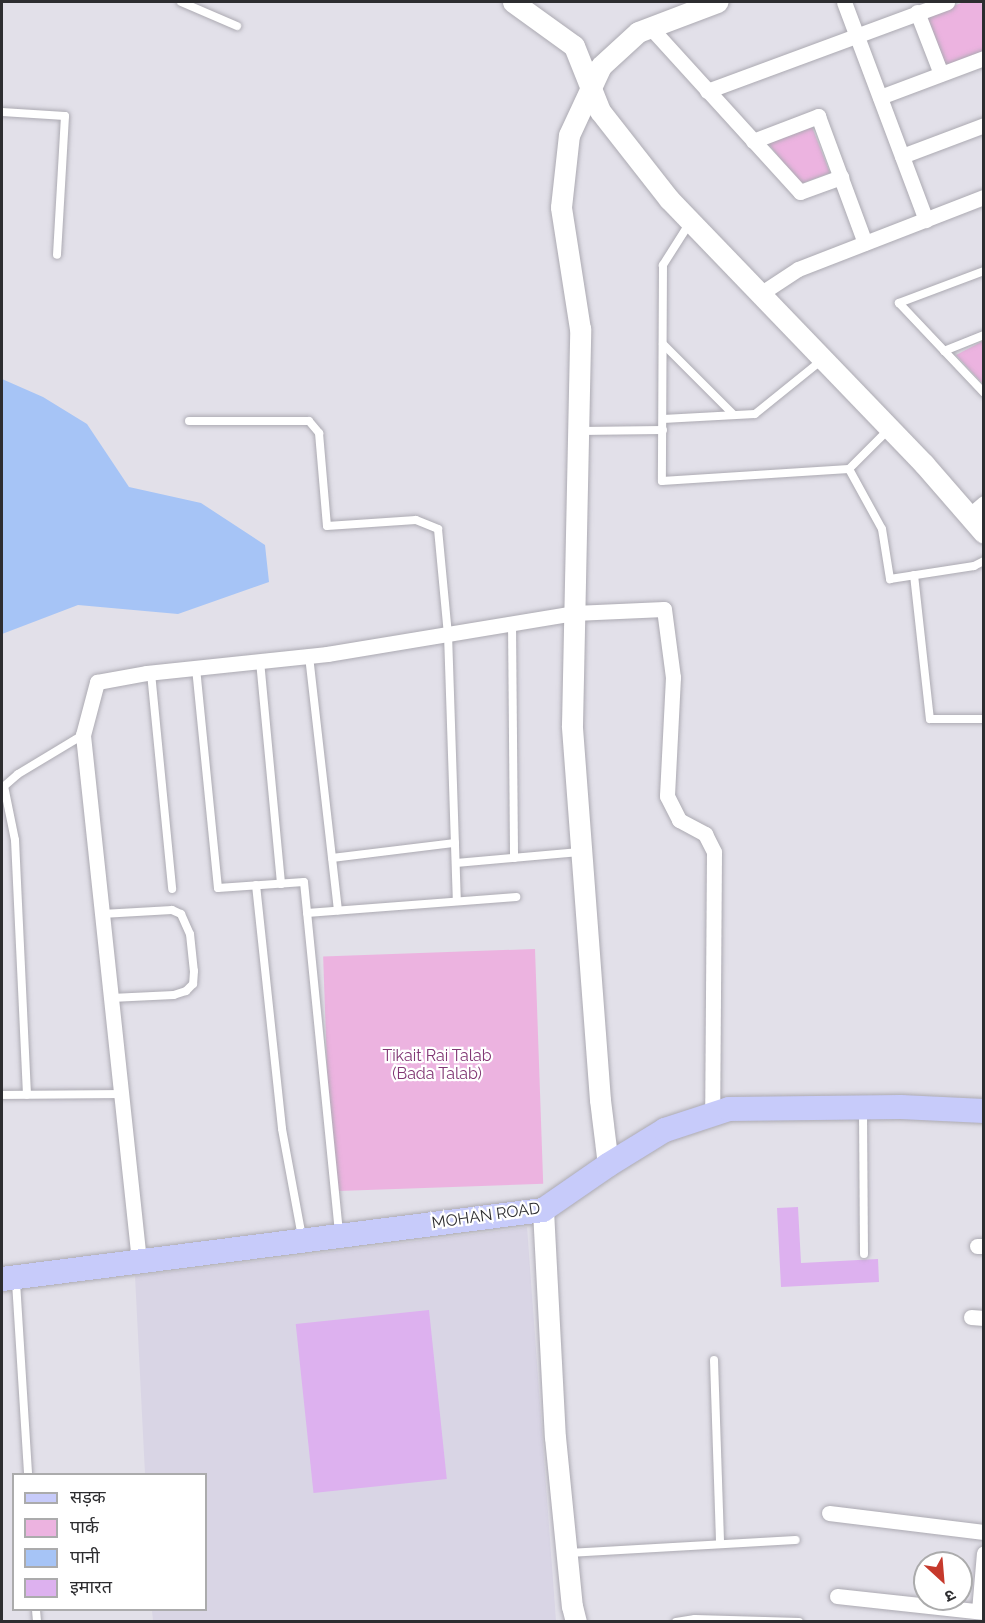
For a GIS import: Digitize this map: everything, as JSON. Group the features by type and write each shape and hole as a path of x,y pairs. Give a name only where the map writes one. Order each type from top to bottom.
{"main road":[{"name":"MOHAN ROAD","path":"8,1278 543,1210 664,1130 729,1108 863,1107 984,1111"}],"street":[{"path":"513,2 533,8 574,46 600,111 620,139 691,221 822,360 890,429 976,510 984,533"},
{"path":"844,2 926,220"},
{"path":"707,90 947,2"},
{"path":"608,1165 572,724 580,329 561,207 569,135 592,90 601,66 638,32 708,3"},
{"path":"917,12 941,74"},
{"path":"650,27 800,192 841,177"},
{"path":"880,97 984,58"},
{"path":"753,141 818,116 865,243"},
{"path":"902,156 984,125"},
{"path":"760,294 798,269 984,197"},
{"path":"139,1261 83,735 97,682 151,673 309,656 574,613 664,609 672,677 667,796 679,820 705,834 714,852 712,1114"},
{"path":"543,1210 555,1437 566,1553 576,1622"},
{"path":"829,1513 984,1532"},
{"path":"837,1596 981,1611 984,1552"}],"lane":[{"path":"181,2 237,26"},
{"path":"2,112 65,116 57,255"},
{"path":"691,221 663,265 662,481 849,469 890,429"},
{"path":"984,271 899,303 984,393"},
{"path":"944,351 984,334"},
{"path":"663,344 734,415"},
{"path":"663,419 755,414 822,360"},
{"path":"189,421 309,421 319,433 327,526 416,520 438,529 448,634 457,901"},
{"path":"578,431 663,430"},
{"path":"849,469 882,529 890,579 974,566 984,561"},
{"path":"914,575 930,719 984,719"},
{"path":"512,623 514,858"},
{"path":"309,656 338,910"},
{"path":"260,661 281,884"},
{"path":"196,668 218,888 303,882 340,1236"},
{"path":"151,673 172,889"},
{"path":"27,1095 15,840 3,787 18,774 83,735"},
{"path":"332,858 455,843"},
{"path":"456,863 582,852"},
{"path":"256,885 282,1129 302,1241"},
{"path":"307,913 516,897"},
{"path":"102,914 172,910 181,914 186,922 192,952 193,984 186,991 174,994 111,998"},
{"path":"2,1095 121,1094"},
{"path":"863,1107 864,1254"},
{"path":"8,1278 28,1473"},
{"path":"714,1359 720,1544"},
{"path":"566,1553 796,1540"},
{"path":"676,1622 695,1619 799,1622"}],"shaded area":[{"path":"527,1227 556,1621 153,1621 152,1611 207,1611 207,1473 145,1473 135,1276"}],"green space":[{"path":"964,2 981,2 983,52 946,66 927,16"},
{"path":"812,127 830,173 800,184 768,143"},
{"path":"983,341 983,384 956,355"},
{"name":"Tikait Rai Talab (Bada Talab)","path":"535,949 543,1184 331,1191 323,956"}],"water":[{"path":"2,379 43,397 87,424 129,487 201,503 265,545 269,582 178,614 78,605 2,634"}],"building":[{"path":"798,1207 801,1263 878,1259 879,1282 781,1287 777,1208"},
{"path":"429,1310 447,1479 314,1493 296,1324"}]}
